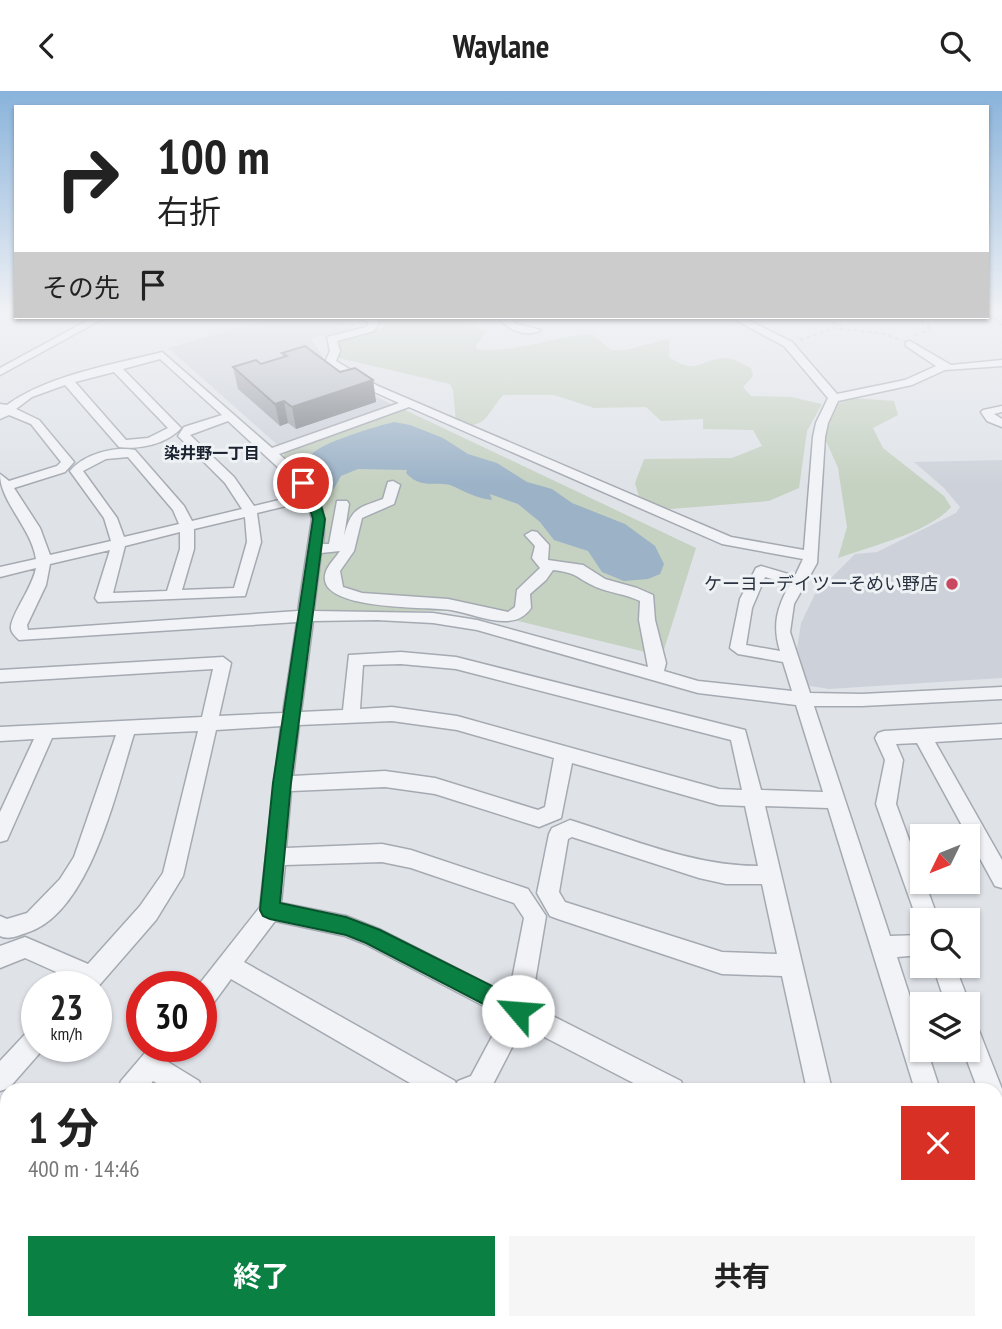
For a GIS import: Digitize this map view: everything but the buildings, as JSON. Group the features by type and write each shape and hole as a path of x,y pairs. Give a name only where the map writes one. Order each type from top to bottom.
{"street":[{"path":"3,411 28,395 103,371"},
{"path":"68,381 123,444 134,445 170,433 175,428 120,371"},
{"path":"180,371 303,483 312,496 319,519 282,783 270,910 217,982"},
{"path":"345,371 374,388 727,541 810,556"},
{"path":"810,371 834,398"},
{"path":"834,398 916,380 939,371"},
{"path":"834,398 822,423 819,437 810,563 786,604 782,632 927,1083"},
{"path":"271,453 410,403"},
{"path":"1002,409 987,412 988,417 1002,423"},
{"path":"3,411 35,422 68,461 61,469 3,482 36,536 44,560 39,583 19,625 20,632 25,636 146,634 306,621 516,636 698,687 803,699 862,700 1002,693"},
{"path":"173,595 187,549 187,526 179,509 131,453 118,452 81,465 76,471 116,526 120,541 116,563 103,598 240,593 254,537 252,510 184,436 188,430 231,416"},
{"path":"393,485 389,501 363,511 356,517 347,551 332,571 334,585 338,590 361,598 448,604 509,617 523,608 522,593 541,577 550,565"},
{"path":"0,572 312,496"},
{"path":"314,549 335,548 342,504"},
{"path":"532,535 542,545 539,558 543,564 578,568 600,583 632,591 648,599 647,619 658,663 654,675"},
{"path":"790,657 769,656 738,648 742,612 752,584 761,571 798,582"},
{"path":"351,714 355,659 411,658 479,668 739,735 817,1083"},
{"path":"0,676 223,663 173,876 148,913 97,971"},
{"path":"0,734 392,714 457,723 719,797 835,800"},
{"path":"0,926 6,929 34,921 67,886 83,861 127,728"},
{"path":"0,834 46,732"},
{"path":"923,908 886,804 894,760 884,738 922,735 999,736"},
{"path":"922,735 1002,879"},
{"path":"282,783 385,779 435,786 539,819 554,812 564,754"},
{"path":"770,876 726,875 699,869 570,828 559,834 548,893 558,909 722,963 790,965"},
{"path":"274,857 382,853 411,859 521,896 535,916 518,1011 481,1083"},
{"path":"270,910 346,926 373,937 658,1083"},
{"path":"882,947 910,946"},
{"path":"0,957 25,947 68,971"},
{"path":"230,966 434,1083"},
{"path":"0,1079 21,1056"},
{"path":"136,1083 153,1062"},
{"path":"164,1062 183,1083"},
{"path":"980,1062 987,1083"}],"shaded area":[{"path":"194,371 327,371 395,406 280,447"},
{"path":"1002,460 1002,678 829,689 804,685 797,649 801,623 815,594 855,554 877,552 956,513 960,507 944,488 914,462"}],"green space":[{"path":"394,371 752,371 753,376 743,387 751,396 791,397 822,404 807,431 799,488 769,501 670,509 648,504 639,497 635,483 644,459 732,458 762,446 753,430 703,429 703,419 661,421 646,407 594,408 554,395 503,395 484,419 473,425 466,425 456,423 450,384"},
{"path":"852,398 894,401 898,415 873,428 883,448 944,496 951,507 929,524 914,531 838,558 847,527 838,468 823,434 822,410"},
{"path":"403,409 696,548 662,656 518,621 455,611 316,611 325,519 316,492 283,458 285,452"}],"water":[{"path":"394,422 410,425 443,438 468,454 497,463 527,482 552,489 572,503 625,524 655,546 664,564 660,574 648,579 624,581 602,572 588,551 554,540 540,522 518,504 490,494 492,500 477,497 449,485 418,482 406,473 407,470 358,469 341,476 333,490 317,476 320,474 311,455 316,450 349,435"}],"place":[{"name":"ケーヨーデイツーそめい野店","path":"952,584"}],"district":[{"name":"染井野一丁目","path":"212,453"}],"route":[{"path":"303,483 316,505 319,519 282,783 270,910 346,926 373,937 518,1011"}]}
